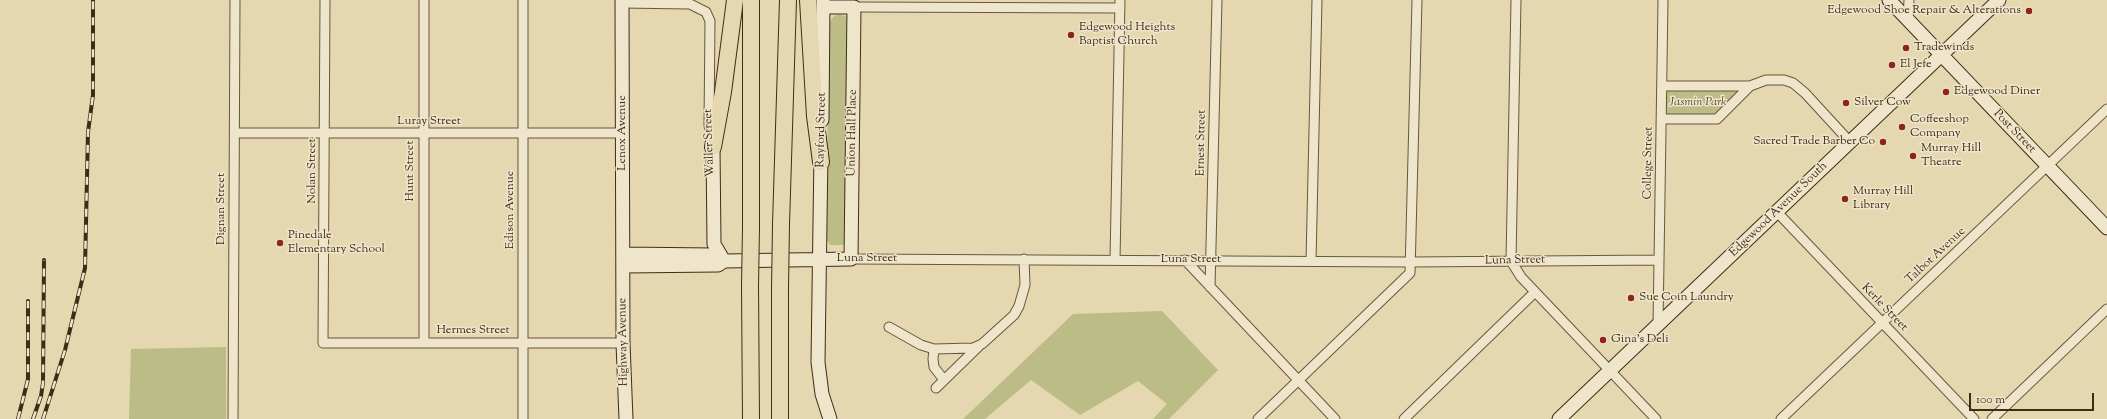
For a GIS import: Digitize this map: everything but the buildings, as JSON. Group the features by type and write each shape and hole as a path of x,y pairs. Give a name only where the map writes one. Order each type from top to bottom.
{"highway":[{"path":"713,147 723,92 735,0"},
{"path":"751,419 750,286 752,0"},
{"path":"780,419 781,224 788,0"},
{"path":"808,0 815,116 821,162"}],"main road":[{"name":"Post Street","path":"1889,0 2107,228"},
{"name":"Edgewood Avenue South","path":"1559,419 1999,0"},
{"name":"Lenox Avenue","path":"622,1 624,260"},
{"name":"Rayford Street","path":"820,259 824,3"},
{"path":"824,3 854,7"},
{"name":"Union Hall Place","path":"851,259 854,7"},
{"name":"Waller Street","path":"713,147 714,244 724,261"},
{"path":"820,259 818,285 818,362 822,394 830,419"},
{"name":"Luna Street","path":"624,260 718,265 724,261 851,259"},
{"name":"Highway Avenue","path":"624,260 623,343 626,419"}],"street":[{"name":"Dignan Street","path":"233,419 234,0"},
{"name":"Nolan Street","path":"323,343 325,0"},
{"name":"Hunt Street","path":"424,0 424,343"},
{"name":"Edison Avenue","path":"522,0 523,419"},
{"name":"Ernest Street","path":"1210,287 1217,0"},
{"path":"1311,261 1317,0"},
{"path":"1258,419 1410,273 1412,262 1417,0"},
{"path":"1516,0 1511,261 1521,277 1656,419"},
{"name":"College Street","path":"1658,326 1663,0"},
{"path":"1908,20 1909,0"},
{"name":"Waller Street","path":"622,1 690,4 706,12 710,21 709,125 713,147"},
{"path":"854,7 1120,4 1115,260"},
{"path":"1662,86 1750,86 1776,79 1792,83 1805,93 1850,142"},
{"path":"1662,119 1717,119 1750,86"},
{"name":"Talbot Avenue","path":"1781,419 2107,110"},
{"name":"Luray Street","path":"234,133 623,134"},
{"name":"Kerle Street","path":"1776,212 1974,419"},
{"name":"Luna Street","path":"851,259 1412,262 1659,260"},
{"path":"936,388 1014,315 1019,306 1025,285 1024,259"},
{"path":"1185,260 1335,419"},
{"path":"1404,419 1535,292"},
{"path":"1992,419 2107,309"},
{"path":"889,327 921,345 934,349 973,348 982,344"},
{"name":"Hermes Street","path":"323,343 623,343"},
{"path":"934,349 934,368 944,380"}],"green space":[{"path":"838,14 847,17 849,22 846,240 843,245 830,245 827,240 828,25 833,17"},
{"name":"Jasmin Park","path":"1666,90 1740,90 1717,115 1666,115"},
{"path":"1162,311 1218,370 1169,419 1153,419 1167,404 1138,381 1080,415 1031,380 985,419 963,419 1073,314"},
{"path":"226,347 226,419 129,419 131,349"}],"railway":[{"path":"43,419 65,350 85,268 88,132 93,95 93,0"},
{"path":"33,419 41,396 43,383 44,260"},
{"path":"18,419 28,379 28,301"}],"place":[{"name":"Edgewood Shoe Repair & Alterations","path":"2029,11"},
{"name":"Edgewood Heights Baptist Church","path":"1071,35"},
{"name":"Tradewinds","path":"1906,48"},
{"name":"El Jefe","path":"1892,65"},
{"name":"Edgewood Diner","path":"1946,92"},
{"name":"Silver Cow","path":"1846,103"},
{"name":"Coffeeshop Company","path":"1902,127"},
{"name":"Sacred Trade Barber Co","path":"1883,142"},
{"name":"Murray Hill Theatre","path":"1913,156"},
{"name":"Murray Hill Library","path":"1845,199"},
{"name":"Pinedale Elementary School","path":"280,243"},
{"name":"Sue Coin Laundry","path":"1631,298"},
{"name":"Gina's Deli","path":"1603,340"}]}
